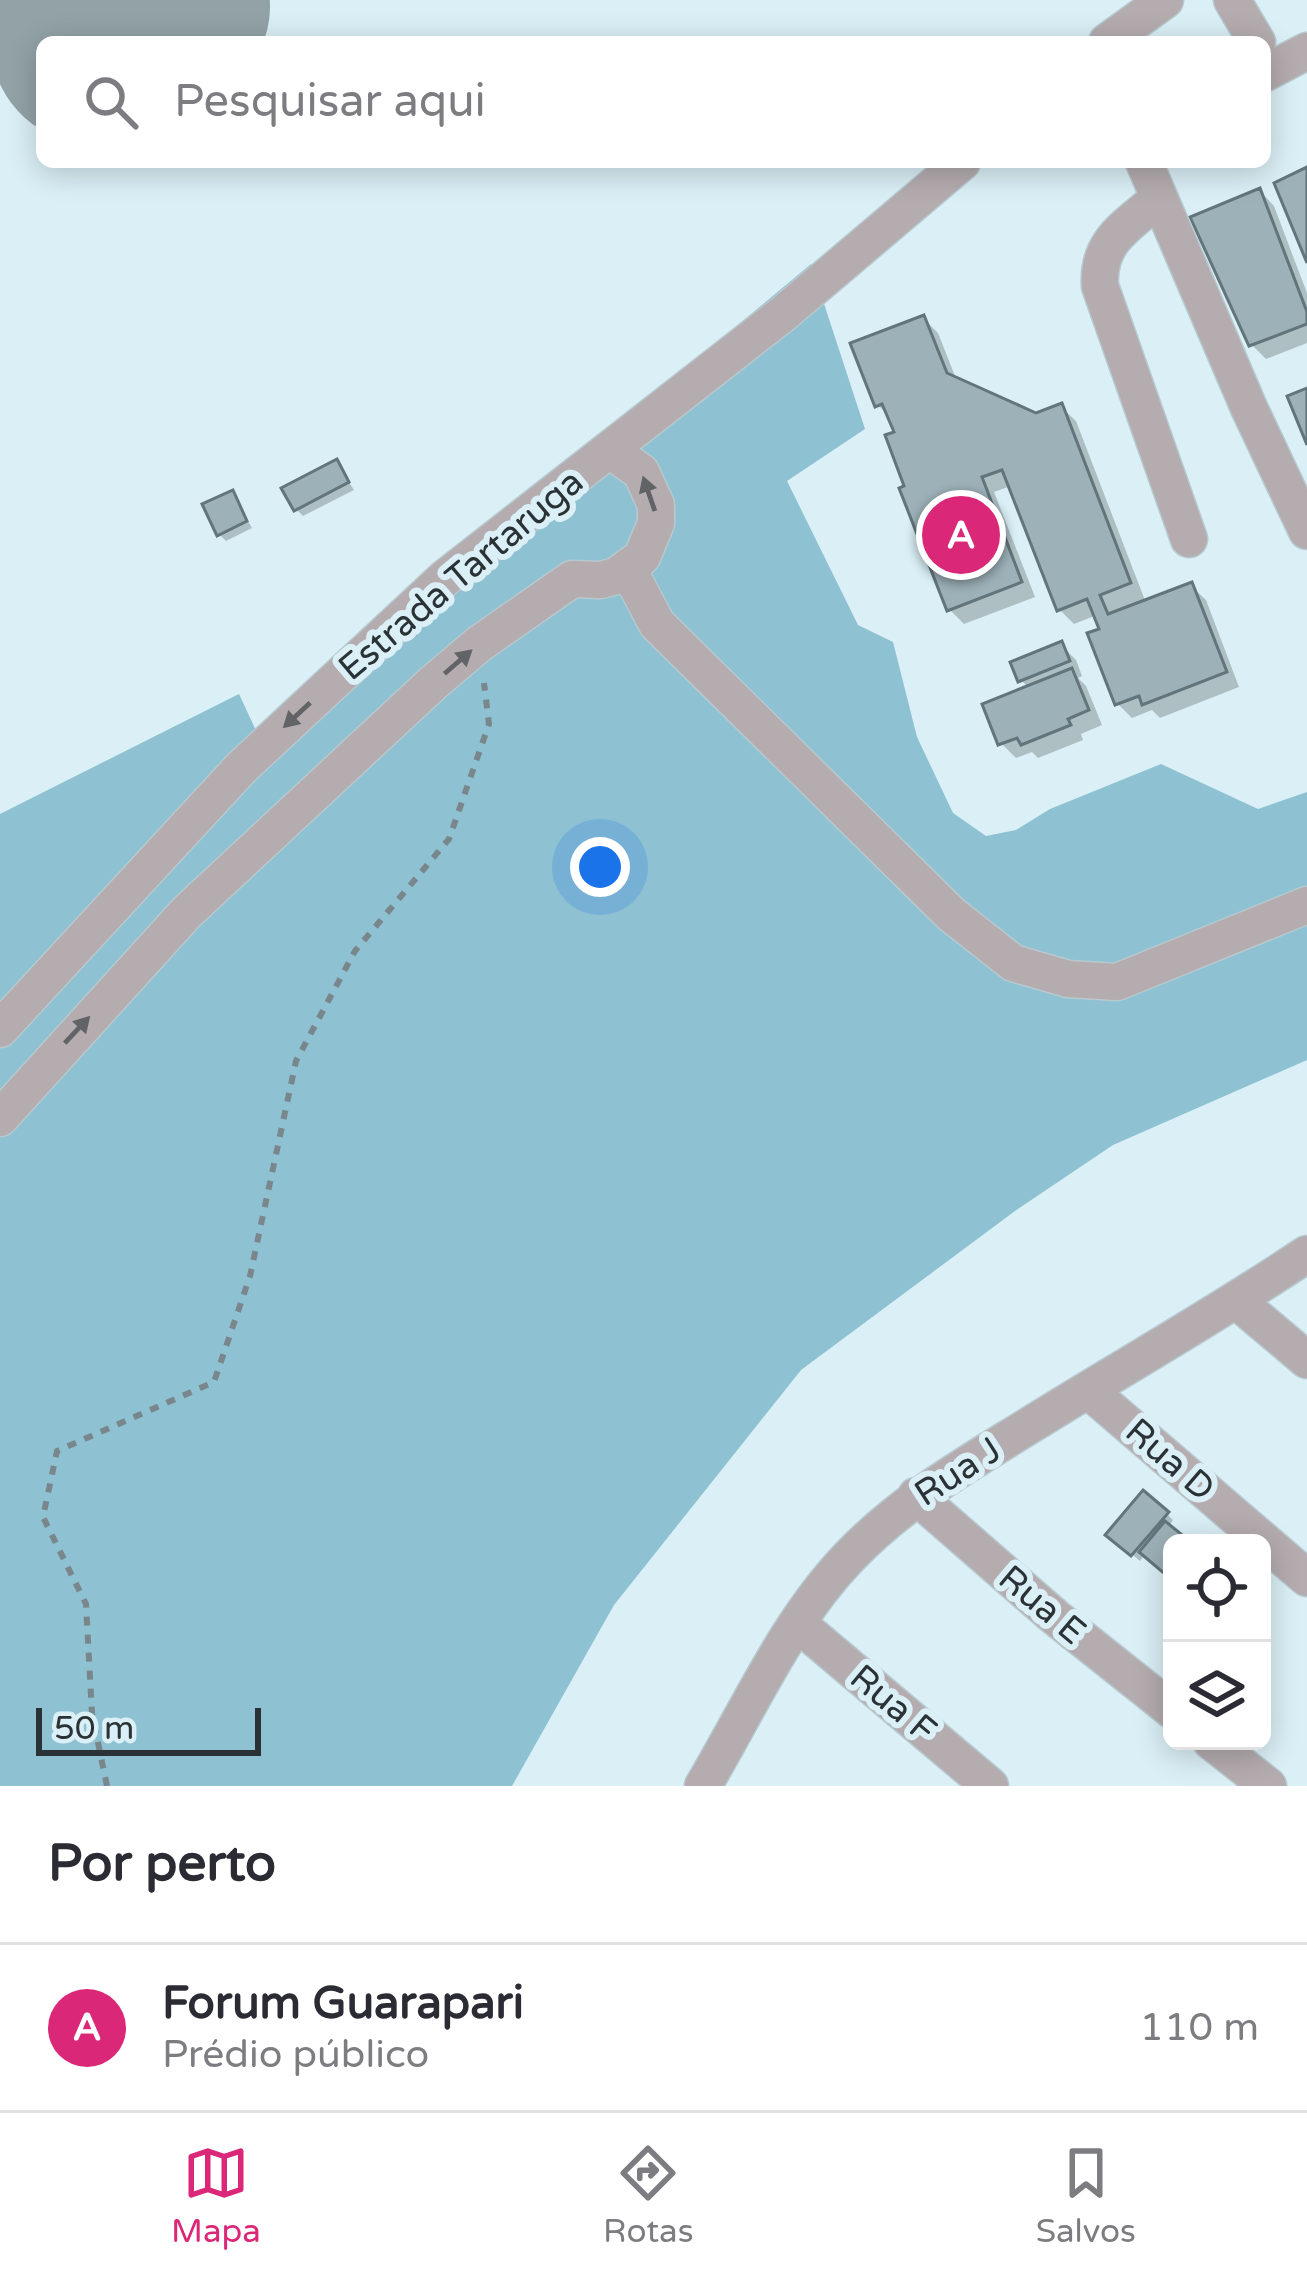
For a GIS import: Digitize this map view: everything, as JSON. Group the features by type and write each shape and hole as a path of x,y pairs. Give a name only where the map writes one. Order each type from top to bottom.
{"street":[{"path":"1115,36 1165,0"},
{"path":"1232,0 1252,36"},
{"path":"1271,59 1307,51"},
{"name":"Estrada Tartaruga","path":"0,1029 241,768 445,578 784,313 955,168"},
{"path":"1146,168 1307,530"},
{"path":"1159,198 1107,245 1099,262 1100,286 1189,539"},
{"path":"611,451 641,472 656,505 651,541 628,569 657,624 951,914 1013,963 1068,979 1117,982 1307,905"},
{"name":"Estrada Tartaruga","path":"0,1118 201,898 478,644 572,579 602,580 628,569"},
{"name":"Rua J","path":"712,1782 797,1623 851,1554 916,1496 1238,1301 1307,1254"},
{"path":"1238,1301 1307,1360"},
{"name":"Rua D","path":"1088,1390 1307,1578"},
{"name":"Rua E","path":"916,1496 1163,1703"},
{"name":"Rua F","path":"797,1623 990,1786"},
{"path":"1222,1750 1268,1786"}],"path":[{"path":"107,1786 92,1714 86,1604 43,1517 57,1451 214,1382 250,1276 296,1061 355,951 448,839 455,820 489,724 478,644"}],"shaded area":[{"path":"811,264 865,429 787,481 858,625 893,642 917,737 953,813 986,836 1016,830 1050,809 1161,764 1258,809 1307,792 1307,1060 1113,1145 1015,1211 801,1370 614,1605 512,1786 0,1786 0,814 239,694 259,737 454,562"}],"building":[{"path":"1307,167 1307,263 1274,183"},
{"path":"1260,188 1307,312 1307,324 1249,346 1190,217"},
{"path":"924,315 947,373 1036,413 1062,403 1131,583 1100,595 1108,614 1192,582 1227,672 1142,705 1139,696 1115,705 1087,633 1099,629 1087,599 1057,611 1002,470 982,477 1022,582 947,611 899,488 904,486 885,435 894,432 882,404 875,407 850,343"},
{"path":"1307,388 1307,445 1287,396"},
{"path":"337,459 349,482 294,511 281,488"},
{"path":"233,490 247,521 217,536 202,504"},
{"path":"1062,641 1070,661 1018,682 1010,662"},
{"path":"1072,668 1089,710 1068,719 1071,725 1021,745 1017,738 998,745 982,704"},
{"path":"1143,1490 1169,1512 1131,1556 1105,1535"},
{"path":"1165,1521 1181,1534 1163,1534 1163,1572 1139,1552"}],"runway":[{"path":"106,36 168,6"}],"place":[{"name":"Forum Guarapari","path":"961,535"}]}
